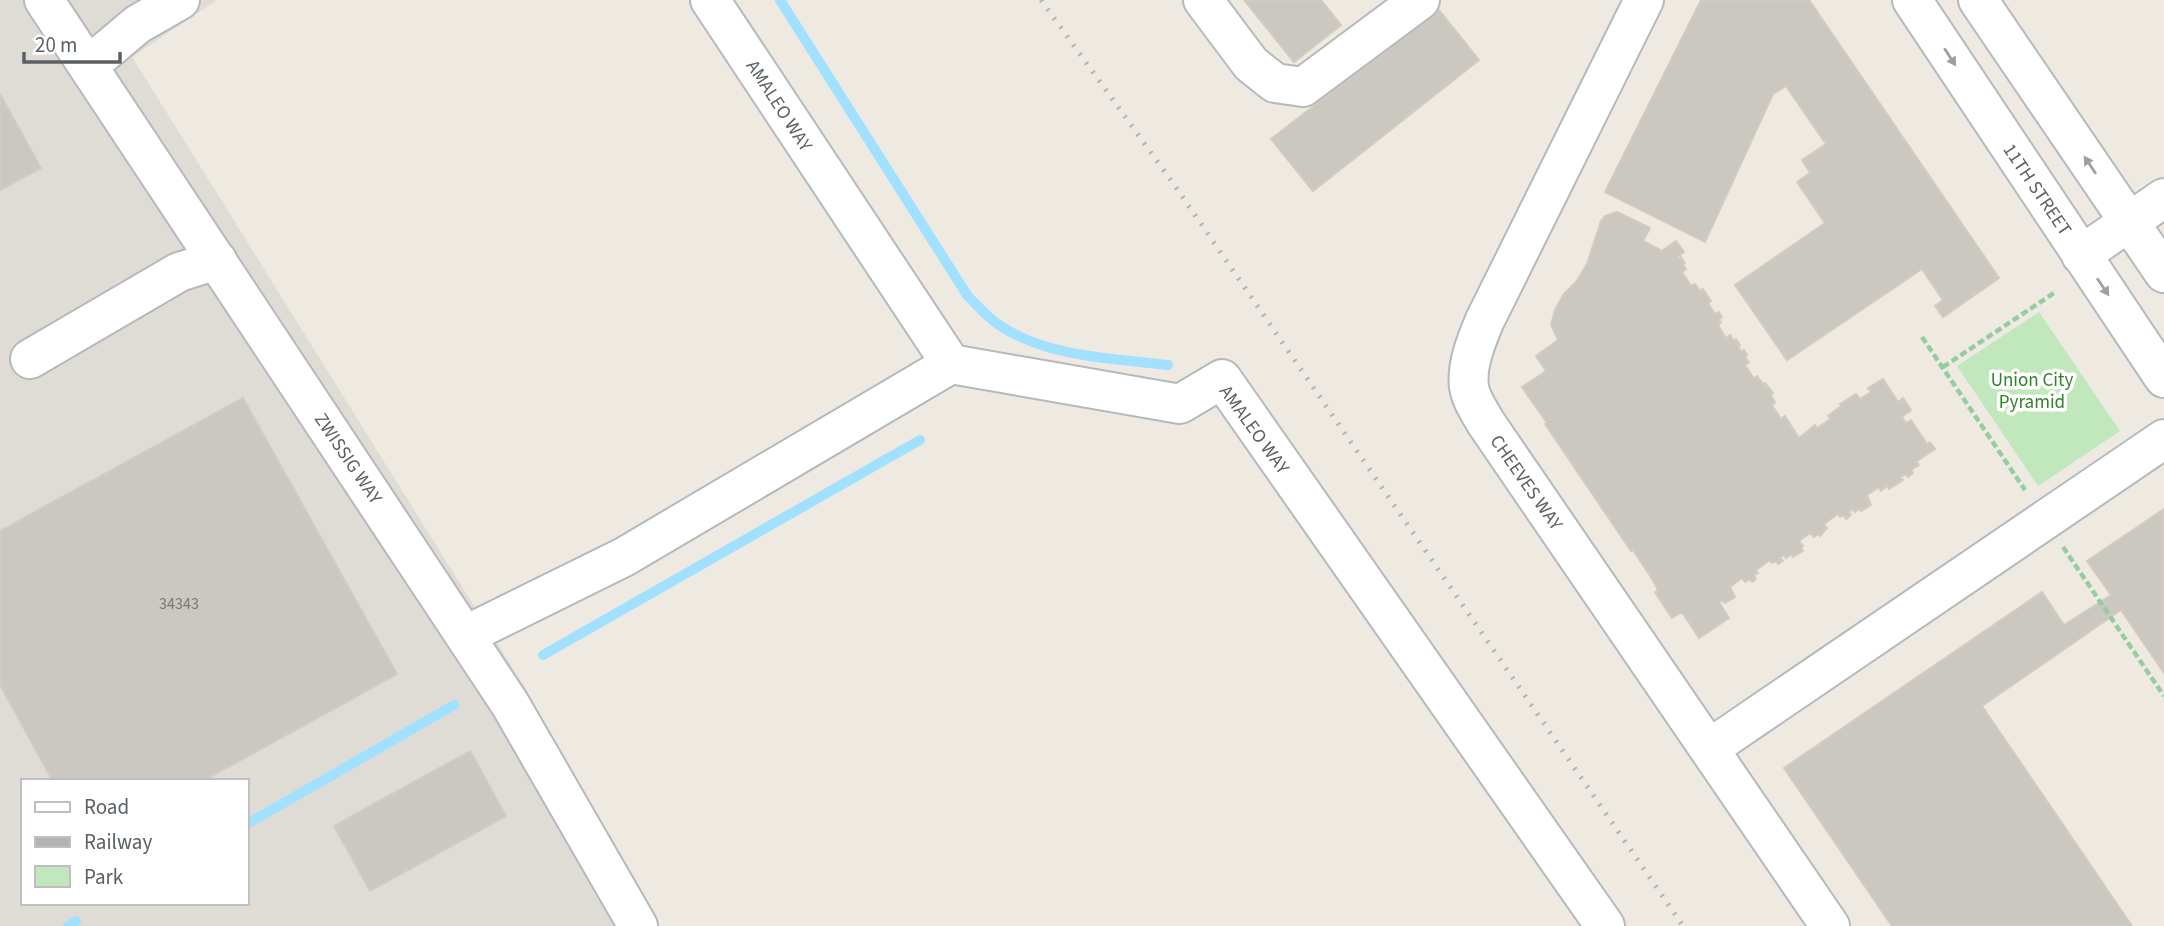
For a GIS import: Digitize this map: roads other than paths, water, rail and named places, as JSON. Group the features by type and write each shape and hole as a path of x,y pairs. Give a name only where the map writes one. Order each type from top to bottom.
{"street":[{"name":"ZWISSIG WAY","path":"44,0 466,635 510,704 638,926"},
{"name":"AMALEO WAY","path":"710,0 951,364 1180,404 1222,379 1605,926"},
{"path":"1203,0 1251,64 1275,83 1303,87 1420,0"},
{"name":"CHEEVES WAY","path":"1644,0 1485,320 1473,356 1469,387 1486,423 1830,926"},
{"name":"11TH STREET","path":"1912,0 2164,378"},
{"path":"1978,0 2164,273"},
{"path":"88,66 138,24 172,2"},
{"path":"2081,255 2164,198"},
{"path":"30,359 179,272 218,260"},
{"path":"466,635 624,558 951,364"},
{"path":"1710,748 2164,439"}],"waterway":[{"path":"780,0 967,295 986,315 1018,336 1059,350 1168,365"},
{"path":"543,655 920,440"},
{"path":"248,823 454,705"},
{"path":"68,926 76,921"}],"railway":[{"path":"1041,0 1175,186 1683,926"}],"park label":[{"name":"Union City Pyramid","path":"2032,390"}]}
